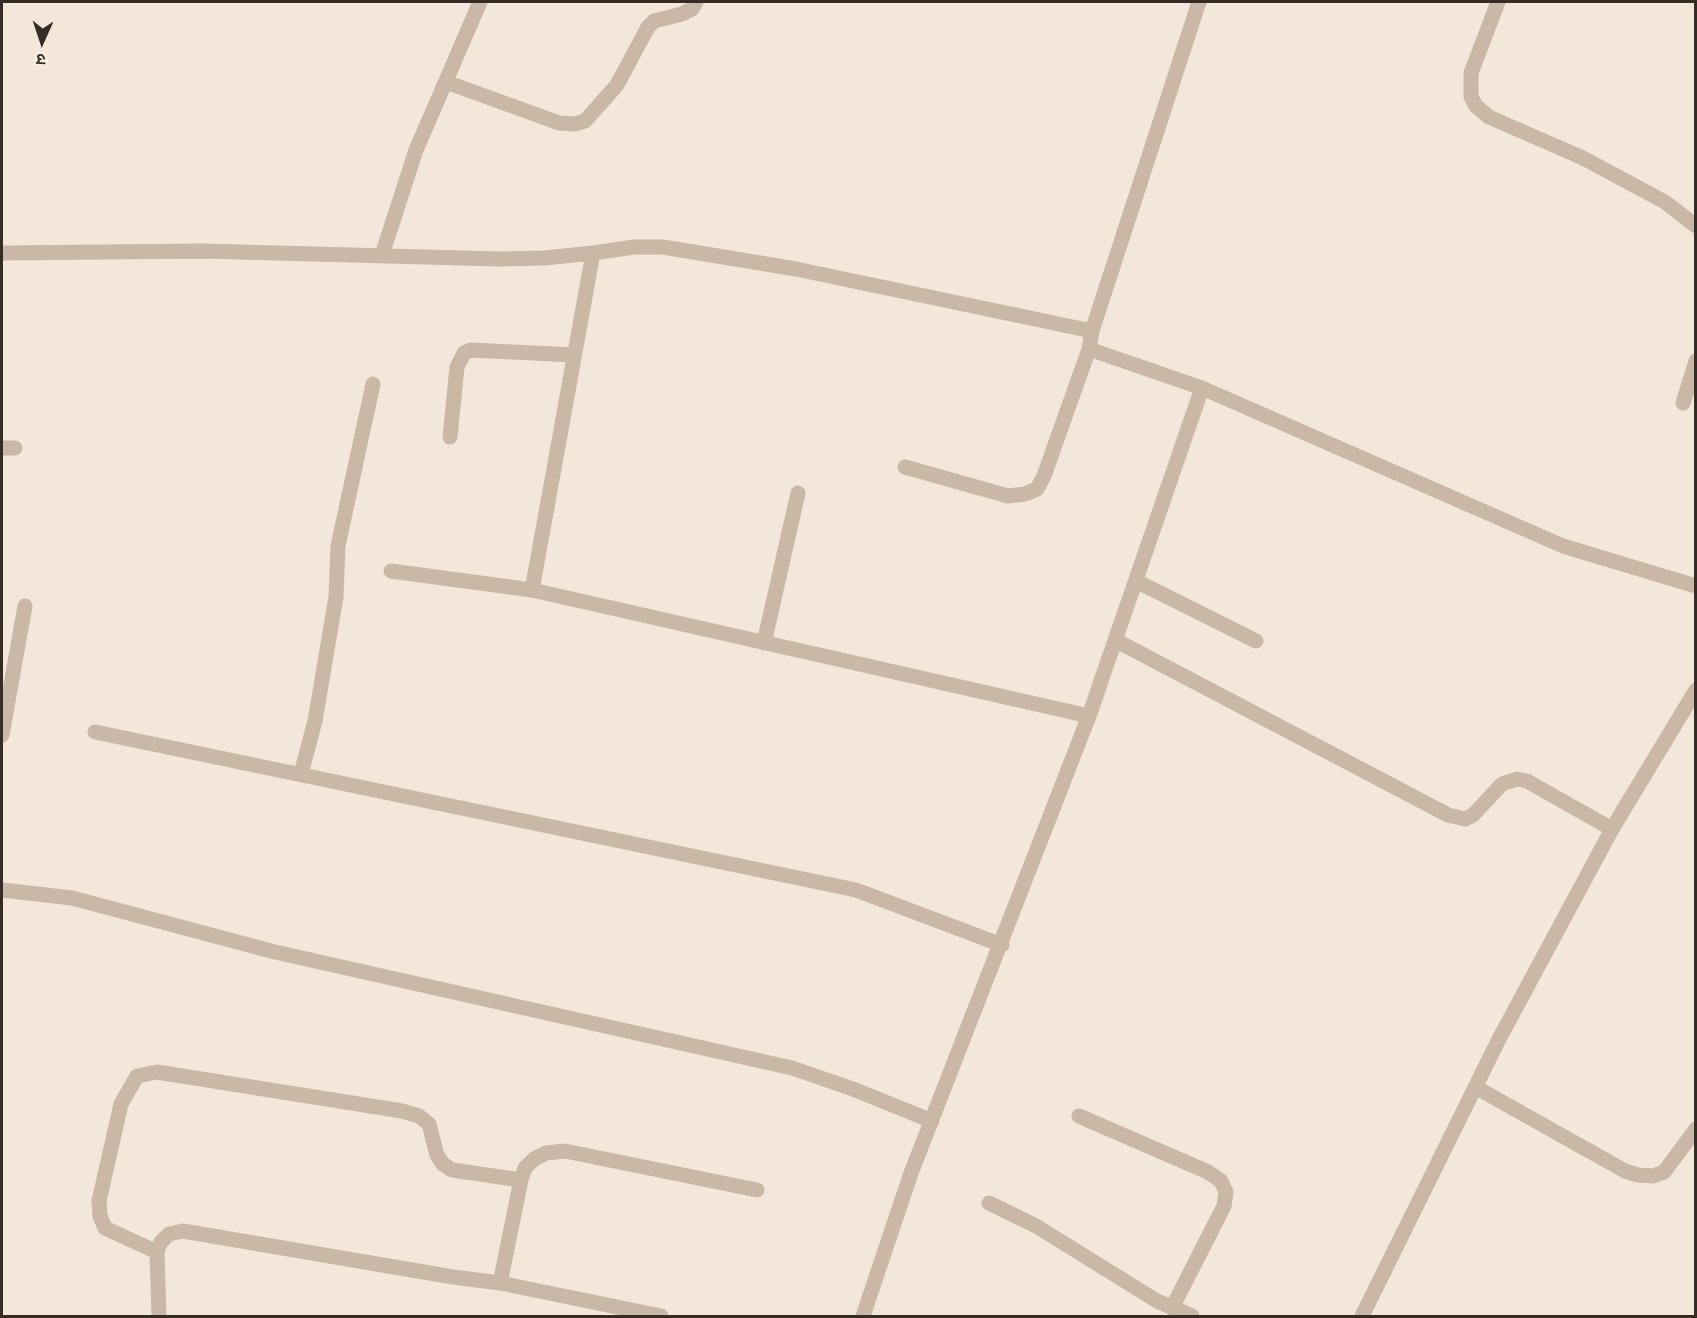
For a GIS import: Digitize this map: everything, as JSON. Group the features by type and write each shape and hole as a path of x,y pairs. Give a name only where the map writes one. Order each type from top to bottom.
{"street":[{"path":"382,255 416,150 480,2"},
{"path":"446,81 559,123 575,124 585,121 617,85 648,27 654,21 692,9 696,2"},
{"path":"905,467 1008,496 1025,494 1036,489 1044,476 1089,349 1092,331 1198,2"},
{"path":"1498,2 1471,73 1471,97 1476,106 1489,117 1583,158 1665,202 1695,226"},
{"path":"2,253 80,250 544,258 634,247 663,247 796,269 1092,331"},
{"path":"532,590 593,253"},
{"path":"1089,349 1202,388 1563,546 1695,586"},
{"path":"450,437 457,366 464,353 471,350 574,355"},
{"path":"1683,403 1695,361"},
{"path":"301,774 315,721 336,597 342,528 373,384"},
{"path":"863,1317 911,1173 1002,945 1089,716 1202,388"},
{"path":"764,642 798,493"},
{"path":"391,571 532,590 1089,716"},
{"path":"1136,581 1256,641"},
{"path":"2,735 26,606"},
{"path":"1115,640 1448,815 1465,819 1473,815 1502,784 1517,779 1527,781 1612,829"},
{"path":"1362,1317 1477,1088 1498,1041 1612,829 1695,690"},
{"path":"95,732 856,890 1002,945"},
{"path":"2,890 72,898 275,952 792,1068 854,1089 932,1121"},
{"path":"157,1252 105,1228 100,1216 99,1201 121,1104 137,1076 157,1072 402,1111 419,1116 429,1124 437,1155 443,1164 452,1170 520,1180"},
{"path":"1477,1088 1626,1171 1638,1175 1653,1176 1664,1172 1693,1139"},
{"path":"1079,1116 1208,1172 1221,1181 1226,1192 1224,1206 1172,1308"},
{"path":"500,1283 520,1180 525,1168 534,1159 546,1153 565,1151 757,1190"},
{"path":"989,1203 1036,1226 1110,1274 1192,1317"},
{"path":"159,1317 157,1252 160,1242 169,1234 183,1231 500,1283 661,1317"}]}
